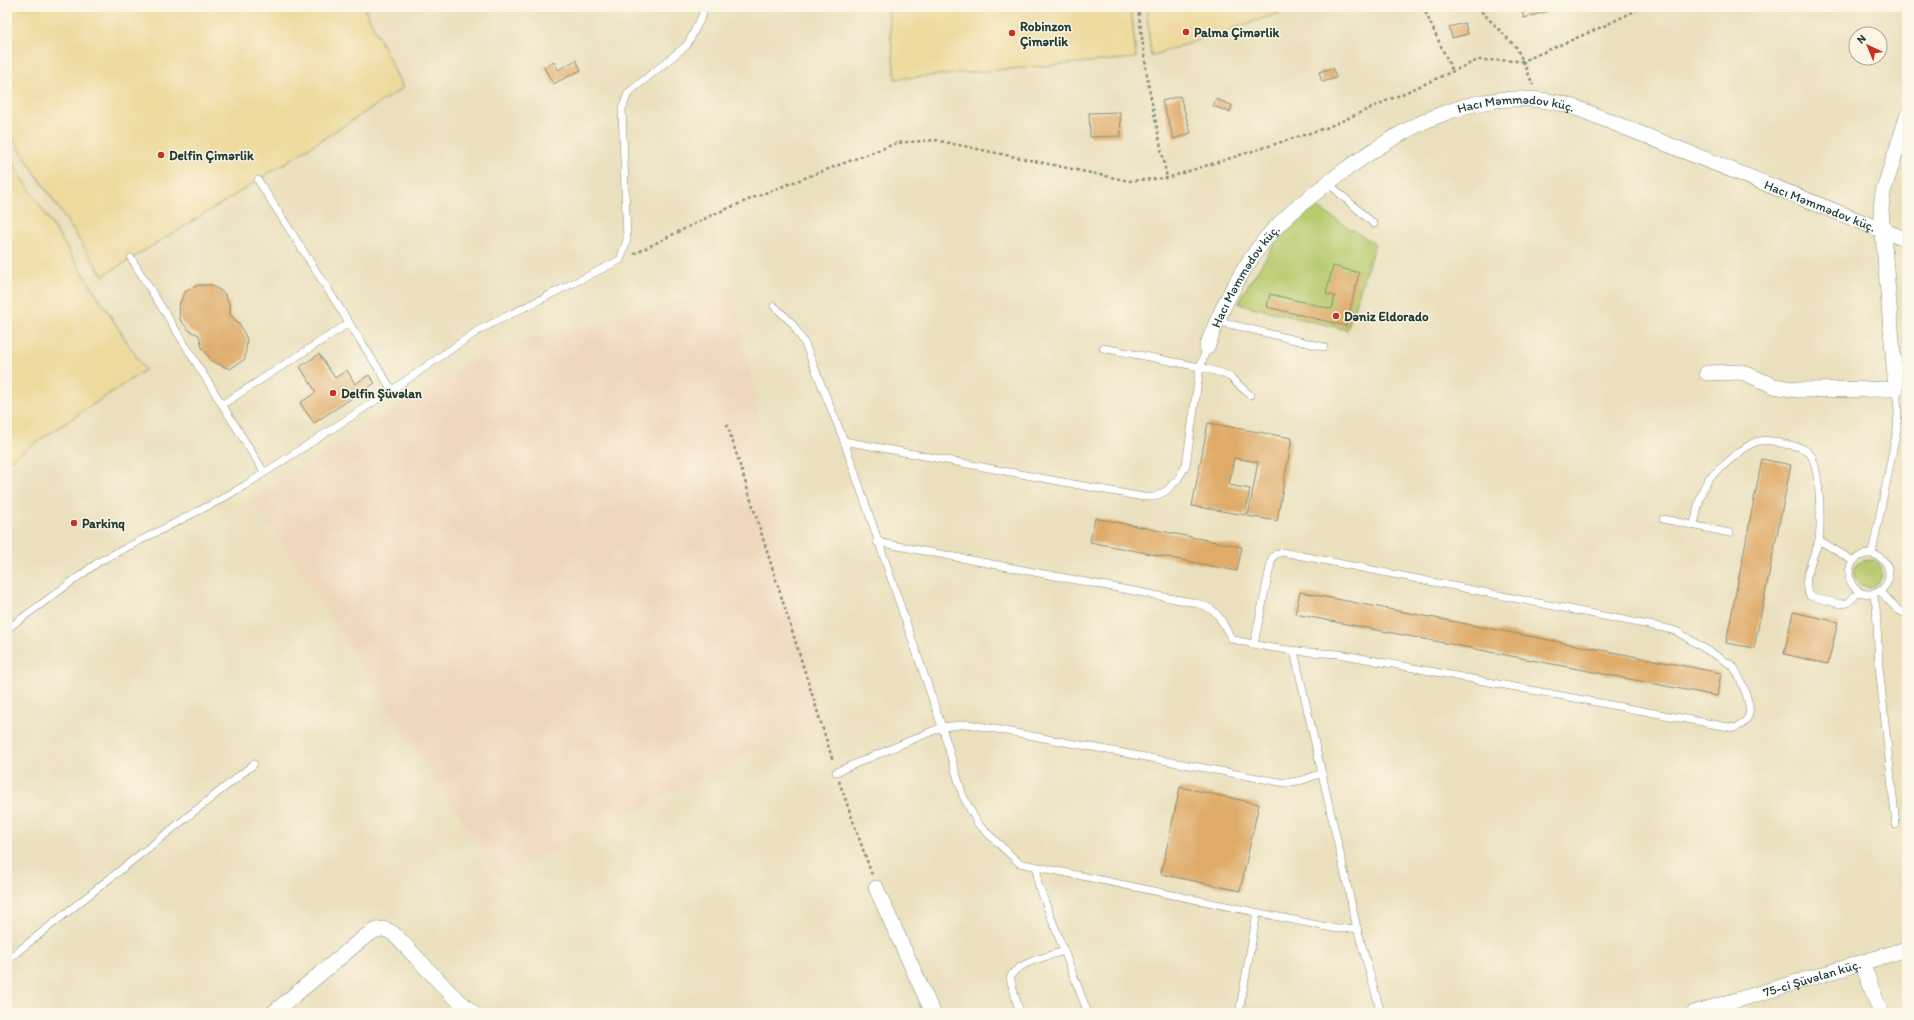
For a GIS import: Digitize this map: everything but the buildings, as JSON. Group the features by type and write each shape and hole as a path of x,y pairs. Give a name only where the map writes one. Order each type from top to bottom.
{"street":[{"name":"Hacı Məmmədov küç.","path":"1206,347 1216,321 1237,280 1252,256 1267,237 1299,207 1328,183 1391,139 1427,119 1478,103 1509,99 1538,99 1574,107 1907,240"},
{"path":"1707,373 1742,372 1774,386 1798,390 1896,388 1881,209 1883,192 1907,117"},
{"path":"876,888 933,1013"},
{"path":"273,1013 362,939 381,928 390,930 450,994 473,1013"},
{"name":"75-ci Şüvəlan küç.","path":"1694,1013 1907,949"},
{"path":"1862,963 1881,1013"}],"lane":[{"path":"7,629 100,561 216,502 392,390 479,330 620,260 627,240 622,109 628,93 687,45 703,14 703,7"},
{"path":"258,180 392,390"},
{"path":"1328,183 1374,224"},
{"path":"131,258 264,472"},
{"path":"774,306 792,323 805,344 844,441 877,542 942,727 963,796 978,824 1019,863 1037,868 1337,929 1357,928"},
{"path":"1216,321 1324,347"},
{"path":"223,404 349,323"},
{"path":"844,441 1143,497 1154,497 1166,491 1178,479 1186,465 1200,367 1206,347"},
{"path":"1102,348 1200,367 1230,377 1250,395"},
{"path":"1872,553 1896,430 1898,410 1896,388"},
{"path":"1694,524 1705,483 1710,477 1751,445 1768,440 1807,450 1814,460 1817,475 1820,531 1819,540 1806,583 1806,590 1810,596 1840,604 1848,603 1859,592 1877,592 1898,610 1907,614"},
{"path":"1663,519 1694,524 1730,533"},
{"path":"1819,540 1853,561"},
{"path":"877,542 1209,606 1215,611 1232,639 1254,644 1294,651 1339,654 1734,728 1745,722 1749,714 1749,706 1738,672 1733,666 1676,631 1282,552 1276,554 1272,558 1254,644"},
{"path":"1859,592 1850,582 1848,575 1853,561 1865,554 1872,553 1884,560 1889,573 1888,580 1877,592 1876,606 1879,666 1896,825"},
{"path":"1294,651 1357,928 1381,1013"},
{"path":"836,772 942,727 968,724 982,725 1285,783 1303,780 1322,773"},
{"path":"7,960 254,764"},
{"path":"1037,868 1038,884 1088,1013"},
{"path":"1240,1013 1257,913"},
{"path":"1020,1013 1010,978 1012,972 1019,966 1064,951"}],"path":[{"path":"1138,7 1148,83 1167,178"},
{"path":"1423,7 1452,70"},
{"path":"1477,7 1516,47 1538,99"},
{"path":"620,260 712,216 758,196 898,143 935,140 1129,181 1167,178 1326,128 1452,70 1478,60 1523,61 1643,7"},
{"path":"727,424 836,772 876,888"}],"shaded area":[{"path":"733,287 820,720 499,877 252,497 491,350"}],"green space":[{"path":"1313,205 1375,244 1347,330 1239,304 1243,293 1286,227"},
{"path":"1868,559 1878,563 1882,573 1878,583 1868,587 1858,583 1854,573 1858,563"}],"sand":[{"name":"Delfin Çimərlik","path":"7,7 364,7 403,88 224,202 103,276 7,130"},
{"name":"Robinzon Çimərlik","path":"888,7 1131,7 1136,58 895,79"},
{"name":"Palma Çimərlik","path":"1146,7 1297,7 1151,56"},
{"path":"7,154 145,370 7,462"}],"place":[{"name":"Palma Çimərlik","path":"1186,32"},
{"name":"Robinzon Çimərlik","path":"1012,33"},
{"name":"Delfin Çimərlik","path":"161,155"},
{"name":"Dəniz Eldorado","path":"1336,316"},
{"name":"Delfin Şüvəlan","path":"333,393"},
{"name":"Parkinq","path":"74,523"}]}
